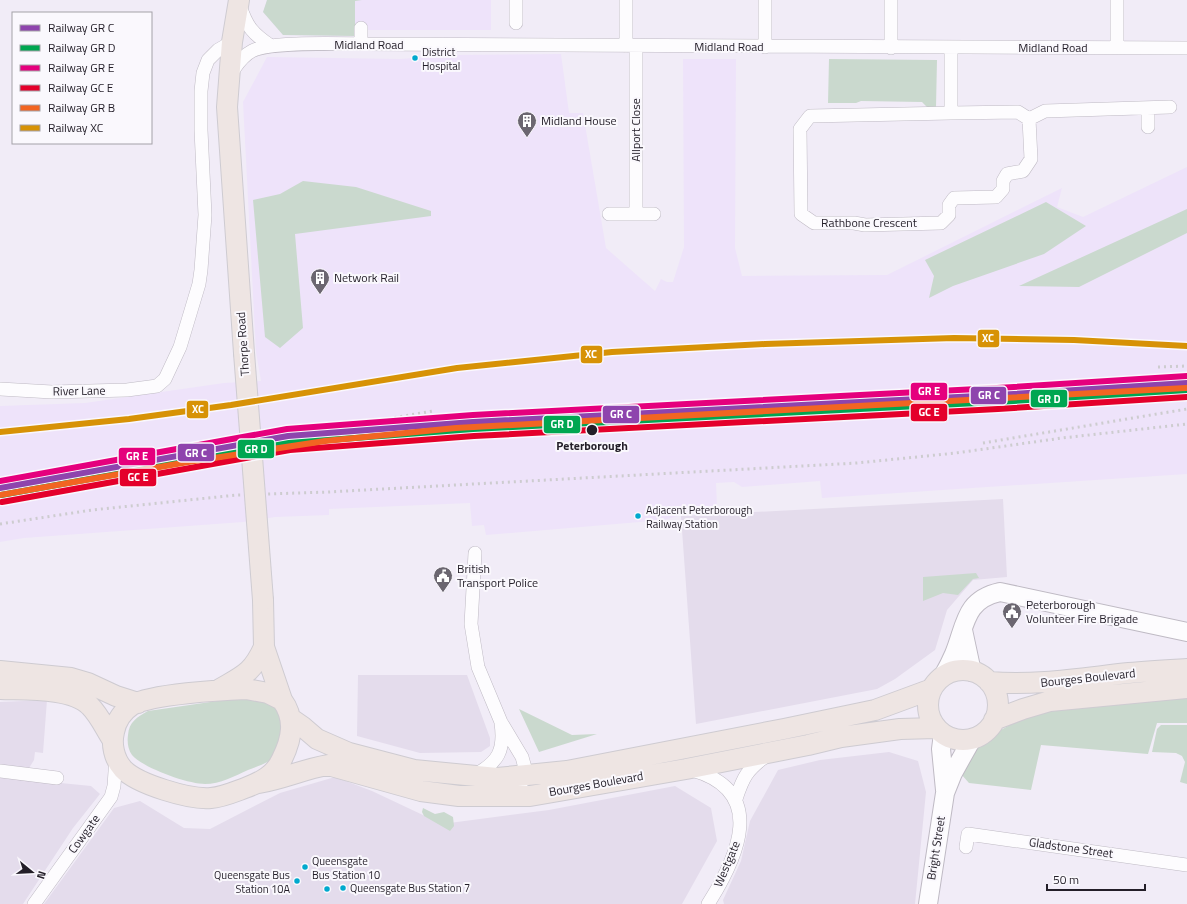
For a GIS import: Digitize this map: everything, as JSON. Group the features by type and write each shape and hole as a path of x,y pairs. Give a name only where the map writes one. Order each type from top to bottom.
{"main road":[{"name":"Thorpe Road","path":"239,0 232,42 227,107 263,600 264,647 282,700 290,718"},
{"name":"Thorpe Road","path":"218,690 244,675 256,664 264,647"},
{"name":"Bourges Boulevard","path":"989,682 1017,684 1046,683 1130,673 1187,669"},
{"path":"0,671 72,678 88,683 116,696 138,703"},
{"path":"952,672 972,672 989,682 994,691 997,700 994,720 989,728 972,739 952,739 939,731 928,709 928,699 937,683 952,672"},
{"name":"Bourges Boulevard","path":"290,718 304,727 317,739 349,753 414,770 497,778 567,771 875,710 937,683"},
{"name":"Bourges Boulevard","path":"994,720 1050,701 1187,688"},
{"path":"0,689 53,692 75,696 89,705 114,748 123,768 139,779 178,794 201,798 222,796 259,782 273,773 284,757 292,733 290,718"},
{"path":"114,748 114,730 120,717 126,710 146,700 218,690 258,690 282,700"},
{"name":"Bourges Boulevard","path":"259,782 279,779 315,767 328,765 421,791 459,796 502,797 534,795 686,769 841,737 900,729 939,731"}],"street":[{"path":"239,0 245,20 255,36 271,46"},
{"path":"516,0 516,23"},
{"name":"Allport Close","path":"626,0 631,46 636,214"},
{"path":"765,0 765,47"},
{"path":"891,0 892,48"},
{"path":"1117,0 1117,48"},
{"path":"361,28 361,44"},
{"name":"River Lane","path":"0,389 52,392 127,390 157,386 165,379 180,347 199,284 201,270 205,215 201,130 201,91 204,73 208,60 218,50 232,42"},
{"name":"Midland Road","path":"230,75 244,57 253,50 271,46 361,44 892,48 1187,48"},
{"path":"950,113 951,47"},
{"path":"1029,119 1045,111 1170,107"},
{"path":"1148,108 1148,127"},
{"name":"Rathbone Crescent","path":"1018,112 1029,119 1031,159 1023,171 1007,174 1003,182 1003,189 996,197 954,198 949,205 949,215 941,223 865,225 854,223 814,223 801,214 800,129 810,116 950,113 1018,112"},
{"path":"609,214 654,214"},
{"path":"474,776 490,767 499,755 503,735 500,722 478,667 471,624 475,553"},
{"path":"937,683 954,653 963,626 974,606 989,594 1000,592 1187,632"},
{"path":"963,626 972,672"},
{"path":"500,722 522,757 528,775 514,792 502,797"},
{"name":"Bright Street","path":"939,731 945,793"},
{"name":"Bright Street","path":"928,901 945,793 953,773 972,739"},
{"name":"Cowgate","path":"34,904 110,797 114,786 114,748"},
{"name":"Westgate","path":"708,904 719,886 735,852 739,836 740,821 736,799 744,776 751,766 772,751"},
{"path":"686,769 710,775 736,799"},
{"path":"0,771 57,778"},
{"name":"Gladstone Street","path":"966,846 968,834 1187,865"}],"shaded area":[{"path":"267,0 491,0 491,30 366,30 355,36 283,35 263,12"},
{"path":"267,0 362,0 355,1 355,36 283,35 263,12"},
{"path":"561,54 569,113 583,113 606,248 655,291 661,279 667,282 673,282 684,247 683,59 736,59 735,248 742,276 887,275 1062,188 1057,207 1083,217 1187,167 1187,474 822,498 820,481 742,487 734,482 716,483 717,506 663,520 486,535 484,525 472,526 470,503 329,509 329,515 275,517 243,522 24,538 0,542 0,406 85,403 224,383 261,381 256,352 243,102 267,57 400,59 455,55"},
{"path":"829,59 937,60 936,107 927,107 922,102 861,101 856,103 828,103"},
{"path":"303,181 356,187 431,211 431,216 295,234 303,328 280,348 265,337 253,200 280,194"},
{"path":"1046,202 1086,226 1044,254 953,286 929,298 934,276 925,260"},
{"path":"1187,209 1187,233 1079,287 1019,286"},
{"path":"1003,499 1007,577 973,580 947,610 935,650 895,679 877,689 696,724 681,516"},
{"path":"976,573 979,578 973,579 958,595 943,593 923,601 923,577"},
{"path":"358,675 467,675 490,738 490,746 481,752 420,753 357,736"},
{"path":"1187,695 1187,723 1157,723 1148,754 1041,745 1031,790 969,783 961,774 980,745 1004,728 1028,717 1054,710 1108,701"},
{"path":"238,698 262,700 271,704 281,715 282,724 278,747 276,752 267,762 222,781 205,784 177,778 155,770 132,755 128,740 130,727 137,718 148,711"},
{"path":"47,700 43,753 35,752 34,760 29,768 0,765 0,702"},
{"path":"519,709 572,735 597,734 539,752"},
{"path":"1161,725 1187,725 1187,784 1180,782 1185,762 1182,756 1176,753 1152,752 1157,729"},
{"path":"889,752 918,761 926,792 915,904 724,904 723,900 741,861 750,821 778,770 820,760"},
{"path":"0,777 91,786 100,794 73,828 23,904 0,904"},
{"path":"335,777 372,791 442,824 549,810 675,786 711,808 717,841 682,904 44,904 114,808 140,801 184,828 210,829 280,793"},
{"path":"423,808 435,814 444,812 453,817 454,826 450,831 424,816 422,812"}],"railway":[{"path":"1158,367 1187,366"},
{"path":"983,443 1187,409"},
{"path":"288,436 433,411"},
{"path":"0,524 92,510 237,495 328,492 857,463 956,453 1062,438 1187,424"}],"transit line":[{"path":"0,481 287,429 473,415 997,388 1187,376"},
{"path":"0,488 288,436 473,422 997,395 1187,383"},
{"path":"0,495 188,462 325,441 456,428 1186,388"},
{"path":"1,495 289,443 473,429 997,402 1187,390"},
{"path":"2,502 290,450 474,436 998,409 1187,397"}],"rail line":[{"name":"XC","path":"0,432 129,419 231,405 457,368 612,352 765,344 954,338 1074,340 1187,346"}],"place":[{"name":"District Hospital","path":"415,58"},
{"name":"Midland House","path":"527,138"},
{"name":"Network Rail","path":"320,295"},
{"name":"Peterborough","path":"592,430"},
{"name":"Adjacent Peterborough Railway Station","path":"638,516"},
{"name":"British Transport Police","path":"443,593"},
{"name":"Peterborough Volunteer Fire Brigade","path":"1012,629"},
{"name":"Queensgate Bus Station 10","path":"305,867"},
{"name":"Queensgate Bus Station 10A","path":"297,881"},
{"name":"Queensgate Bus Station 7","path":"343,888"}]}
